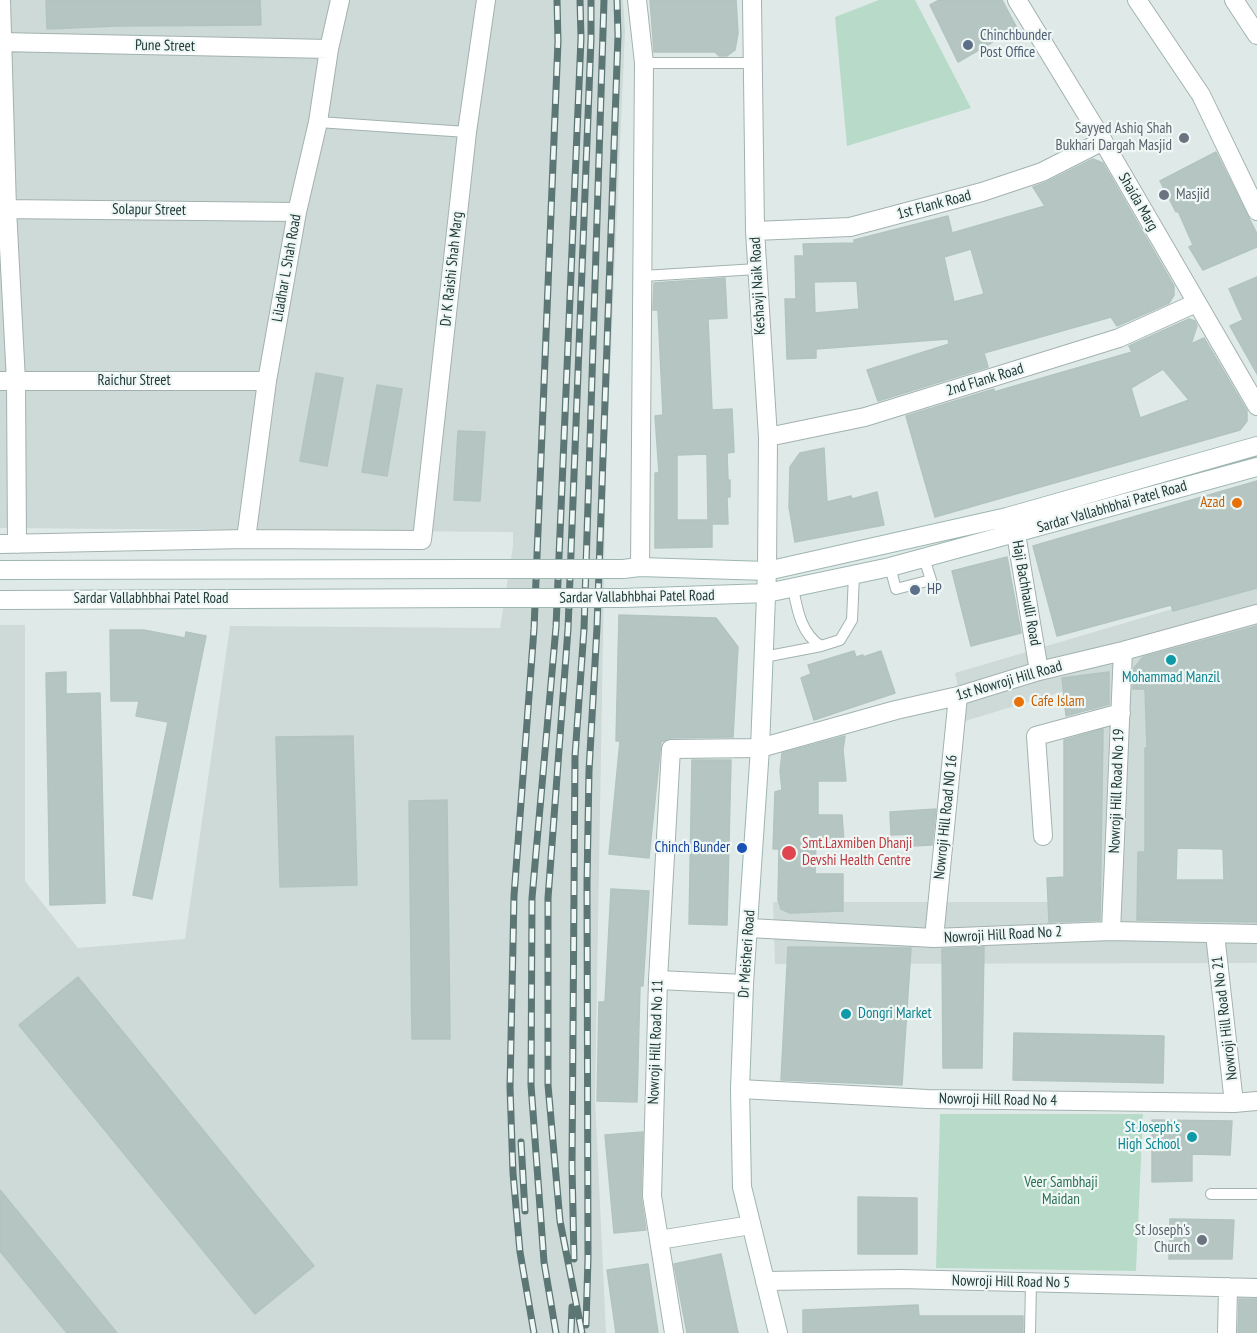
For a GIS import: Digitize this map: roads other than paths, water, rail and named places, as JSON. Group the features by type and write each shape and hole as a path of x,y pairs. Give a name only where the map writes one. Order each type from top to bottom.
{"street":[{"path":"1,0 3,209 8,381 8,544 246,539"},
{"name":"Liladhar L Shah Road","path":"246,539 267,381 297,212 318,122 329,49 340,0"},
{"name":"Dr K Raishi Shah Marg","path":"246,539 422,540 467,132 486,0"},
{"path":"631,568 643,276 645,63 637,0"},
{"name":"Keshavji Naik Road","path":"752,0 755,231 768,437 767,571"},
{"name":"Shaida Marg","path":"1017,0 1103,141 1257,406"},
{"path":"1137,0 1201,95 1257,211"},
{"path":"1234,0 1257,36"},
{"name":"Pune Street","path":"1,42 329,49"},
{"name":"1st Flank Road","path":"755,231 850,227 982,192 1042,172 1103,141"},
{"name":"Solapur Street","path":"3,209 297,212"},
{"name":"2nd Flank Road","path":"768,437 876,414 1119,338 1196,303"},
{"name":"Raichur Street","path":"8,381 267,381"},
{"name":"Sardar Vallabhbhai Patel Road","path":"0,570 631,568 767,571 1006,516 1257,446"},
{"name":"Sardar Vallabhbhai Patel Road","path":"0,600 623,598 767,593 890,567 1257,467"},
{"name":"Haji Bachhaulli Road","path":"1006,516 1016,534 1039,671"},
{"name":"Dr Meisheri Road","path":"767,571 760,748 744,984 740,1089 742,1187 778,1333"},
{"name":"1st Nowroji Hill Road","path":"671,749 760,748 1257,614"},
{"name":"Nowroji Hill Road No 19","path":"1111,931 1123,651"},
{"name":"Nowroji Hill Road N0 16","path":"934,939 958,696"},
{"path":"1043,836 1036,736 1121,713"},
{"name":"Nowroji Hill Road No 11","path":"671,749 658,980 652,1196 674,1333"},
{"name":"Nowroji Hill Road No 2","path":"749,928 934,939 1111,931 1257,934"},
{"name":"Nowroji Hill Road No 21","path":"1215,934 1234,1103"},
{"path":"658,980 744,984"},
{"name":"Nowroji Hill Road No 4","path":"740,1089 927,1099 1234,1103 1257,1101"},
{"path":"659,1240 751,1225"},
{"name":"Nowroji Hill Road No 5","path":"765,1281 901,1279 1257,1288"},
{"path":"1227,1333 1228,1287"}],"lane":[{"path":"645,63 753,63"},
{"path":"318,122 467,132"},
{"path":"643,276 757,269"},
{"path":"764,657 840,640 852,620 854,575"},
{"path":"792,588 797,610 805,628 812,640 821,646"},
{"path":"1211,1194 1257,1194"},
{"path":"1030,1333 1031,1282"}],"railway":[{"path":"534,1333 520,1252 513,1173 510,1087 514,896 534,629 558,41 557,0"},
{"path":"556,1333 544,1262 531,1085 532,898 556,627 581,38 580,0"},
{"path":"582,1333 560,1221 548,1085 548,898 568,629 591,0"},
{"path":"574,1259 572,1166 575,756 584,629 604,0"},
{"path":"586,1325 589,771 597,627 618,35 617,0"},
{"path":"521,1142 525,1211"},
{"path":"571,1333 572,1307"}],"place":[{"name":"Chinchbunder Post Office","path":"968,45"},
{"name":"Sayyed Ashiq Shah Bukhari Dargah Masjid","path":"1184,138"},
{"name":"Masjid","path":"1164,195"},
{"name":"Azad","path":"1237,503"},
{"name":"HP","path":"915,590"},
{"name":"Mohammad Manzil","path":"1171,660"},
{"name":"Cafe Islam","path":"1019,702"},
{"name":"Chinch Bunder","path":"742,848"},
{"name":"Smt.Laxmiben Dhanji Devshi Health Centre","path":"789,853"},
{"name":"Dongri Market","path":"846,1014"},
{"name":"St Joseph's High School","path":"1192,1137"},
{"name":"St Joseph's Church","path":"1202,1240"}],"park label":[{"name":"Veer Sambhaji Maidan","path":"1061,1192"}]}
